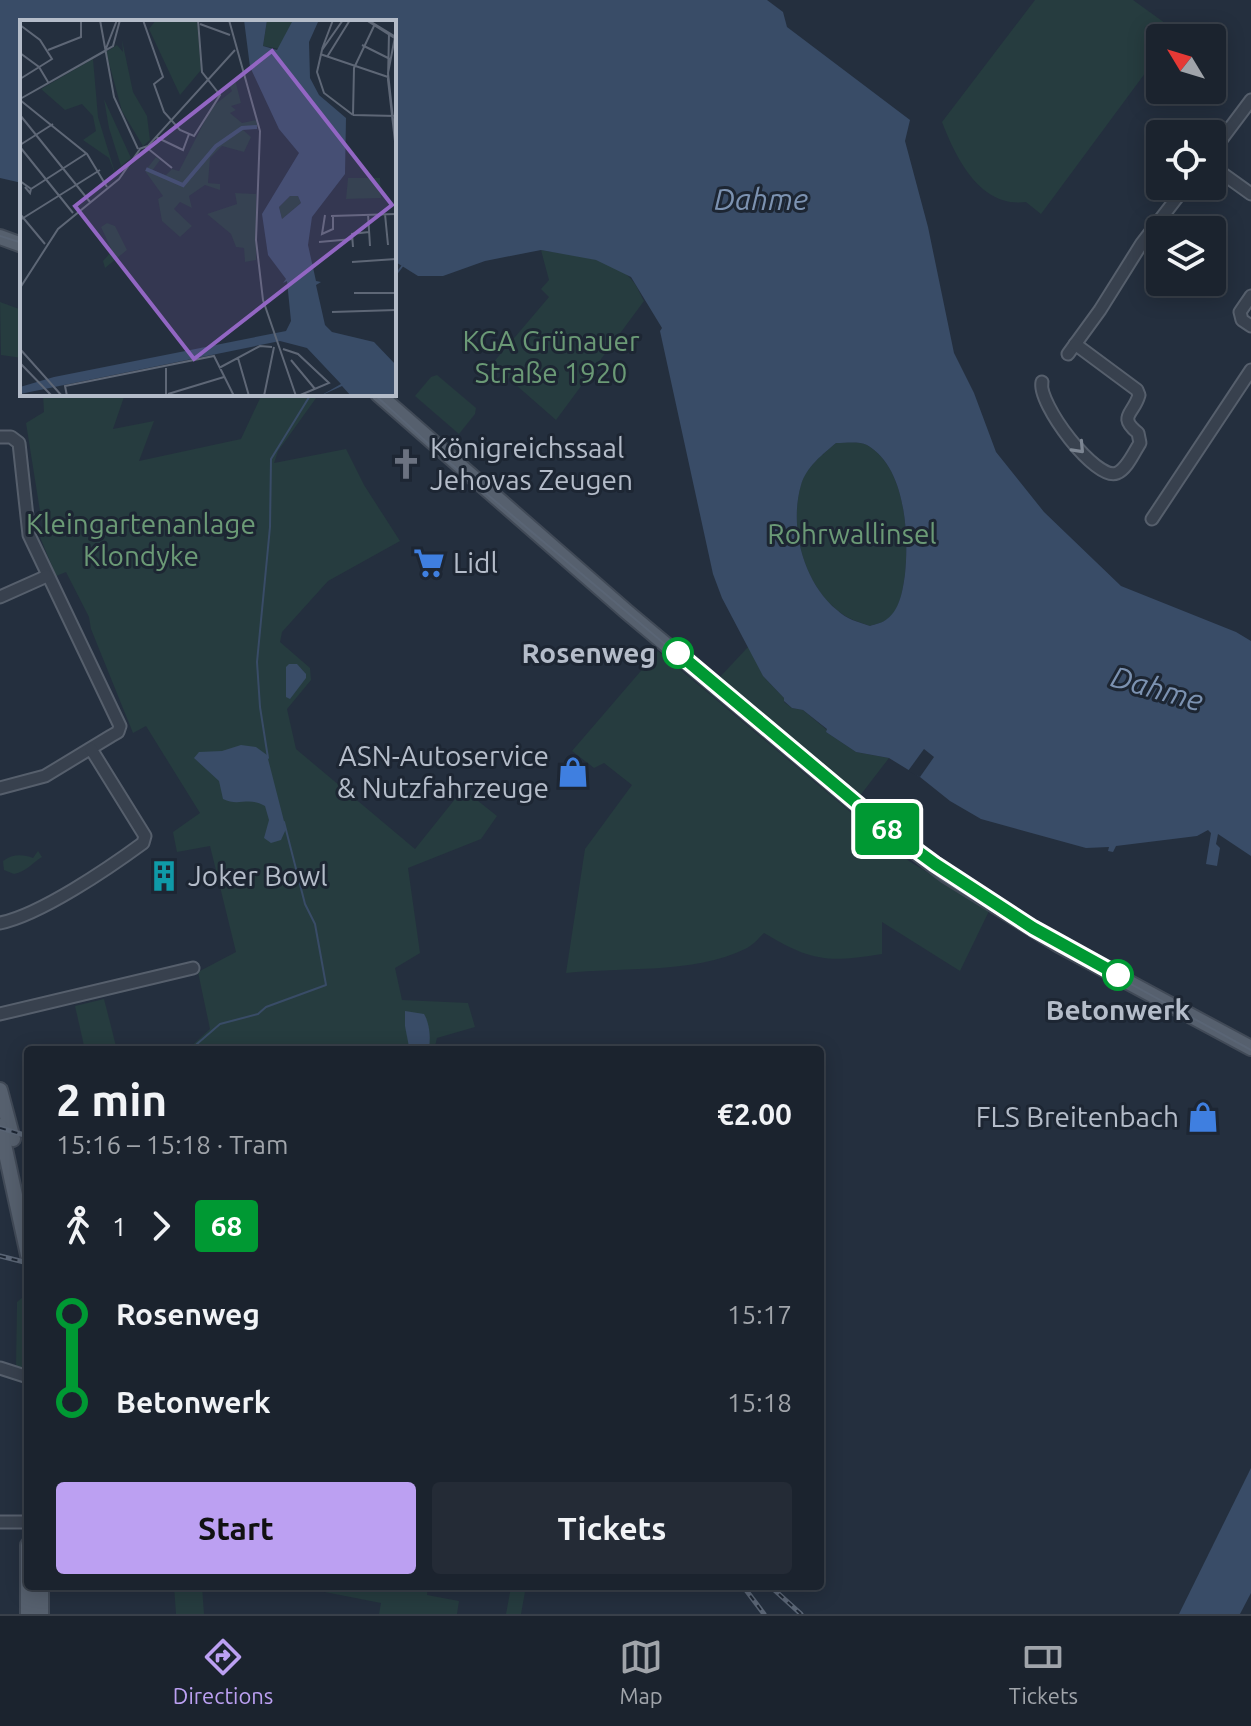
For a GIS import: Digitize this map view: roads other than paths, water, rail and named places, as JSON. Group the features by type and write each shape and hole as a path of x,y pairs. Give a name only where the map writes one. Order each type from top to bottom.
{"main road":[{"path":"0,237 20,244"},
{"path":"380,396 627,612 913,850 998,909 1251,1048"},
{"path":"0,1090 24,1193"},
{"path":"0,1126 24,1237"},
{"path":"28,1590 28,1614"},
{"path":"41,1590 41,1614"}],"street":[{"path":"1226,133 1251,100"},
{"path":"1226,176 1251,194"},
{"path":"1042,382 1042,395 1069,437 1101,470 1119,473 1140,443 1138,433 1128,425 1127,419 1139,395 1137,390 1071,349 1142,243 1175,200"},
{"path":"1251,296 1240,312 1242,320 1251,326"},
{"path":"1152,519 1251,370"},
{"path":"0,437 11,437 19,443 27,526 47,576 120,726 118,732 45,776 0,788"},
{"path":"0,597 47,576"},
{"path":"0,923 22,917 45,905 143,843 145,836 91,749"},
{"path":"0,1014 193,968"},
{"path":"0,1368 24,1376"},
{"path":"0,1522 24,1522"}],"water":[{"name":"Dahme","path":"0,0 767,0 783,12 787,27 910,120 905,141 928,227 954,353 974,393 996,452 1044,512 1121,586 1236,632 1251,641 1251,856 1218,834 1216,844 1220,848 1217,866 1206,864 1211,833 1208,830 1197,836 1116,846 1113,852 1108,851 1109,847 1086,848 981,819 889,758 856,752 826,732 827,729 803,710 792,708 784,701 763,676 722,598 713,574 660,331 662,328 631,277 596,260 541,250 485,261 443,276 418,276 396,262 396,20 20,20 20,183 0,178","holes":["836,443 867,445 880,455 890,469 905,522 905,574 898,605 883,622 870,626 844,616 825,598 808,569 798,535 798,501 803,478"]},
{"path":"297,664 306,674 290,699 286,697 286,667"},
{"path":"241,745 256,747 267,755 286,829 281,840 271,843 264,838 269,820 265,806 223,799 219,781 194,758 199,752 222,751"},
{"path":"405,1011 424,1014 429,1030 429,1046 409,1046"},
{"path":"1251,1468 1251,1593 1240,1614 1179,1614"}],"waterway":[{"path":"396,274 403,265"},
{"path":"268,758 257,662 270,527 271,459 310,396"},
{"path":"195,1046 220,1024 258,1014 266,1007 326,985 315,924 305,904 284,822"}],"tram line":[{"path":"0,236 20,242"},
{"path":"376,396 443,457 897,840 998,911 1251,1050"},
{"name":"68","path":"678,653 890,831 935,864 1033,928 1118,975"}],"railway":[{"path":"0,1128 24,1135"},
{"path":"0,1256 24,1262"},
{"path":"746,1590 764,1614"},
{"path":"774,1590 801,1614"}],"place":[{"name":"Königreichssaal Jehovas Zeugen","path":"406,464"},
{"name":"Lidl","path":"429,563"},
{"name":"Rosenweg","path":"678,653"},
{"name":"ASN-Autoservice & Nutzfahrzeuge","path":"573,772"},
{"name":"Joker Bowl","path":"164,876"},
{"name":"Betonwerk","path":"1118,975"},
{"name":"FLS Breitenbach","path":"1203,1117"}],"park label":[{"name":"KGA Grünauer Straße 1920","path":"551,357"},
{"name":"Rohrwallinsel","path":"852,534"},
{"name":"Kleingartenanlage Klondyke","path":"141,540"}]}
